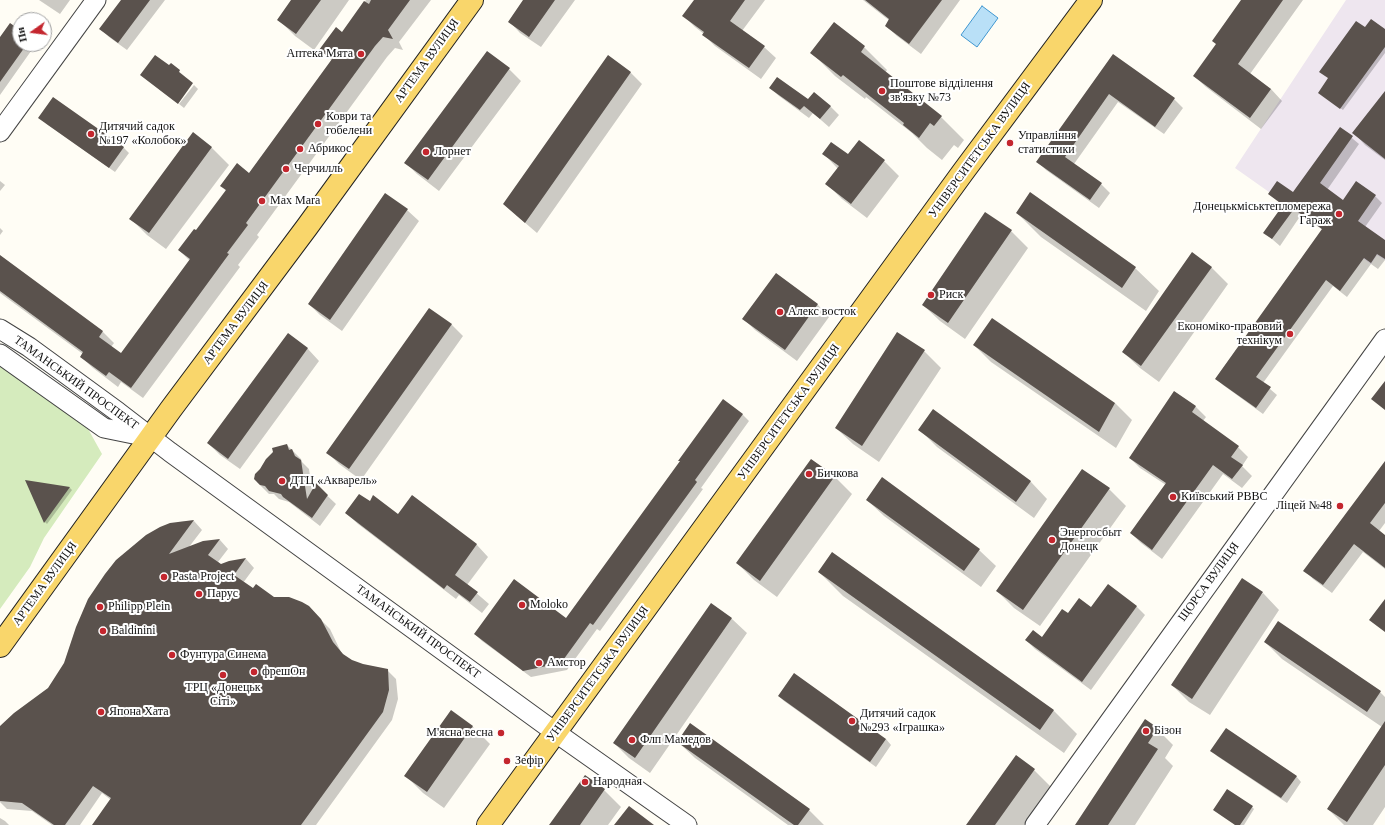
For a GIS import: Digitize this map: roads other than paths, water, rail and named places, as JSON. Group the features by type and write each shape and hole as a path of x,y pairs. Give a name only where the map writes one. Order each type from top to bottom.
{"main road":[{"name":"АРТЕМА ВУЛИЦЯ","path":"0,646 151,437 307,227 472,0"},
{"name":"УНІВЕРСИТЕТСЬКА ВУЛИЦЯ","path":"488,825 959,177 1091,0"}],"street":[{"path":"0,132 96,0"},
{"name":"ТАМАНСЬКИЙ ПРОСПЕКТ","path":"0,329 30,347 555,732 687,825"},
{"name":"ЩОРСА ВУЛИЦЯ","path":"1035,825 1385,339"},
{"name":"ТАМАНСЬКИЙ ПРОСПЕКТ","path":"0,354 104,428 151,437"}],"water":[{"path":"982,6 998,18 977,47 961,35"}],"place":[{"name":"Аптека Мята","path":"361,54"},
{"name":"Поштове відділення зв'язку №73","path":"882,91"},
{"name":"Коври та гобелени","path":"318,124"},
{"name":"Дитячий садок №197 «Колобок»","path":"91,134"},
{"name":"Управління статистики","path":"1010,143"},
{"name":"Абрикос","path":"300,149"},
{"name":"Лорнет","path":"426,152"},
{"name":"Черчилль","path":"286,169"},
{"name":"Max Mara","path":"262,201"},
{"name":"Донецькміськтепломережа Гараж","path":"1339,214"},
{"name":"Риск","path":"931,295"},
{"name":"Алекс восток","path":"780,312"},
{"name":"Економіко-правовий технікум","path":"1290,334"},
{"name":"Бичкова","path":"809,474"},
{"name":"ДТЦ «Акварель»","path":"282,481"},
{"name":"Київський РВВС","path":"1173,497"},
{"name":"Ліцей №48","path":"1340,506"},
{"name":"Энергосбыт Донецк","path":"1052,540"},
{"name":"Pasta Project","path":"164,577"},
{"name":"Парус","path":"199,594"},
{"name":"Moloko","path":"522,605"},
{"name":"Philipp Plein","path":"100,607"},
{"name":"Baldinini","path":"103,631"},
{"name":"Фунтура Синема","path":"172,655"},
{"name":"Амстор","path":"539,663"},
{"name":"фрешОн","path":"254,672"},
{"name":"ТРЦ «Донецьк Сіті»","path":"223,675"},
{"name":"Япона Хата","path":"101,712"},
{"name":"Дитячий садок №293 «Іграшка»","path":"852,721"},
{"name":"Бізон","path":"1146,731"},
{"name":"М'ясна весна","path":"501,733"},
{"name":"Флп Мамедов","path":"632,740"},
{"name":"Зефір","path":"507,761"},
{"name":"Народная","path":"585,782"}]}
